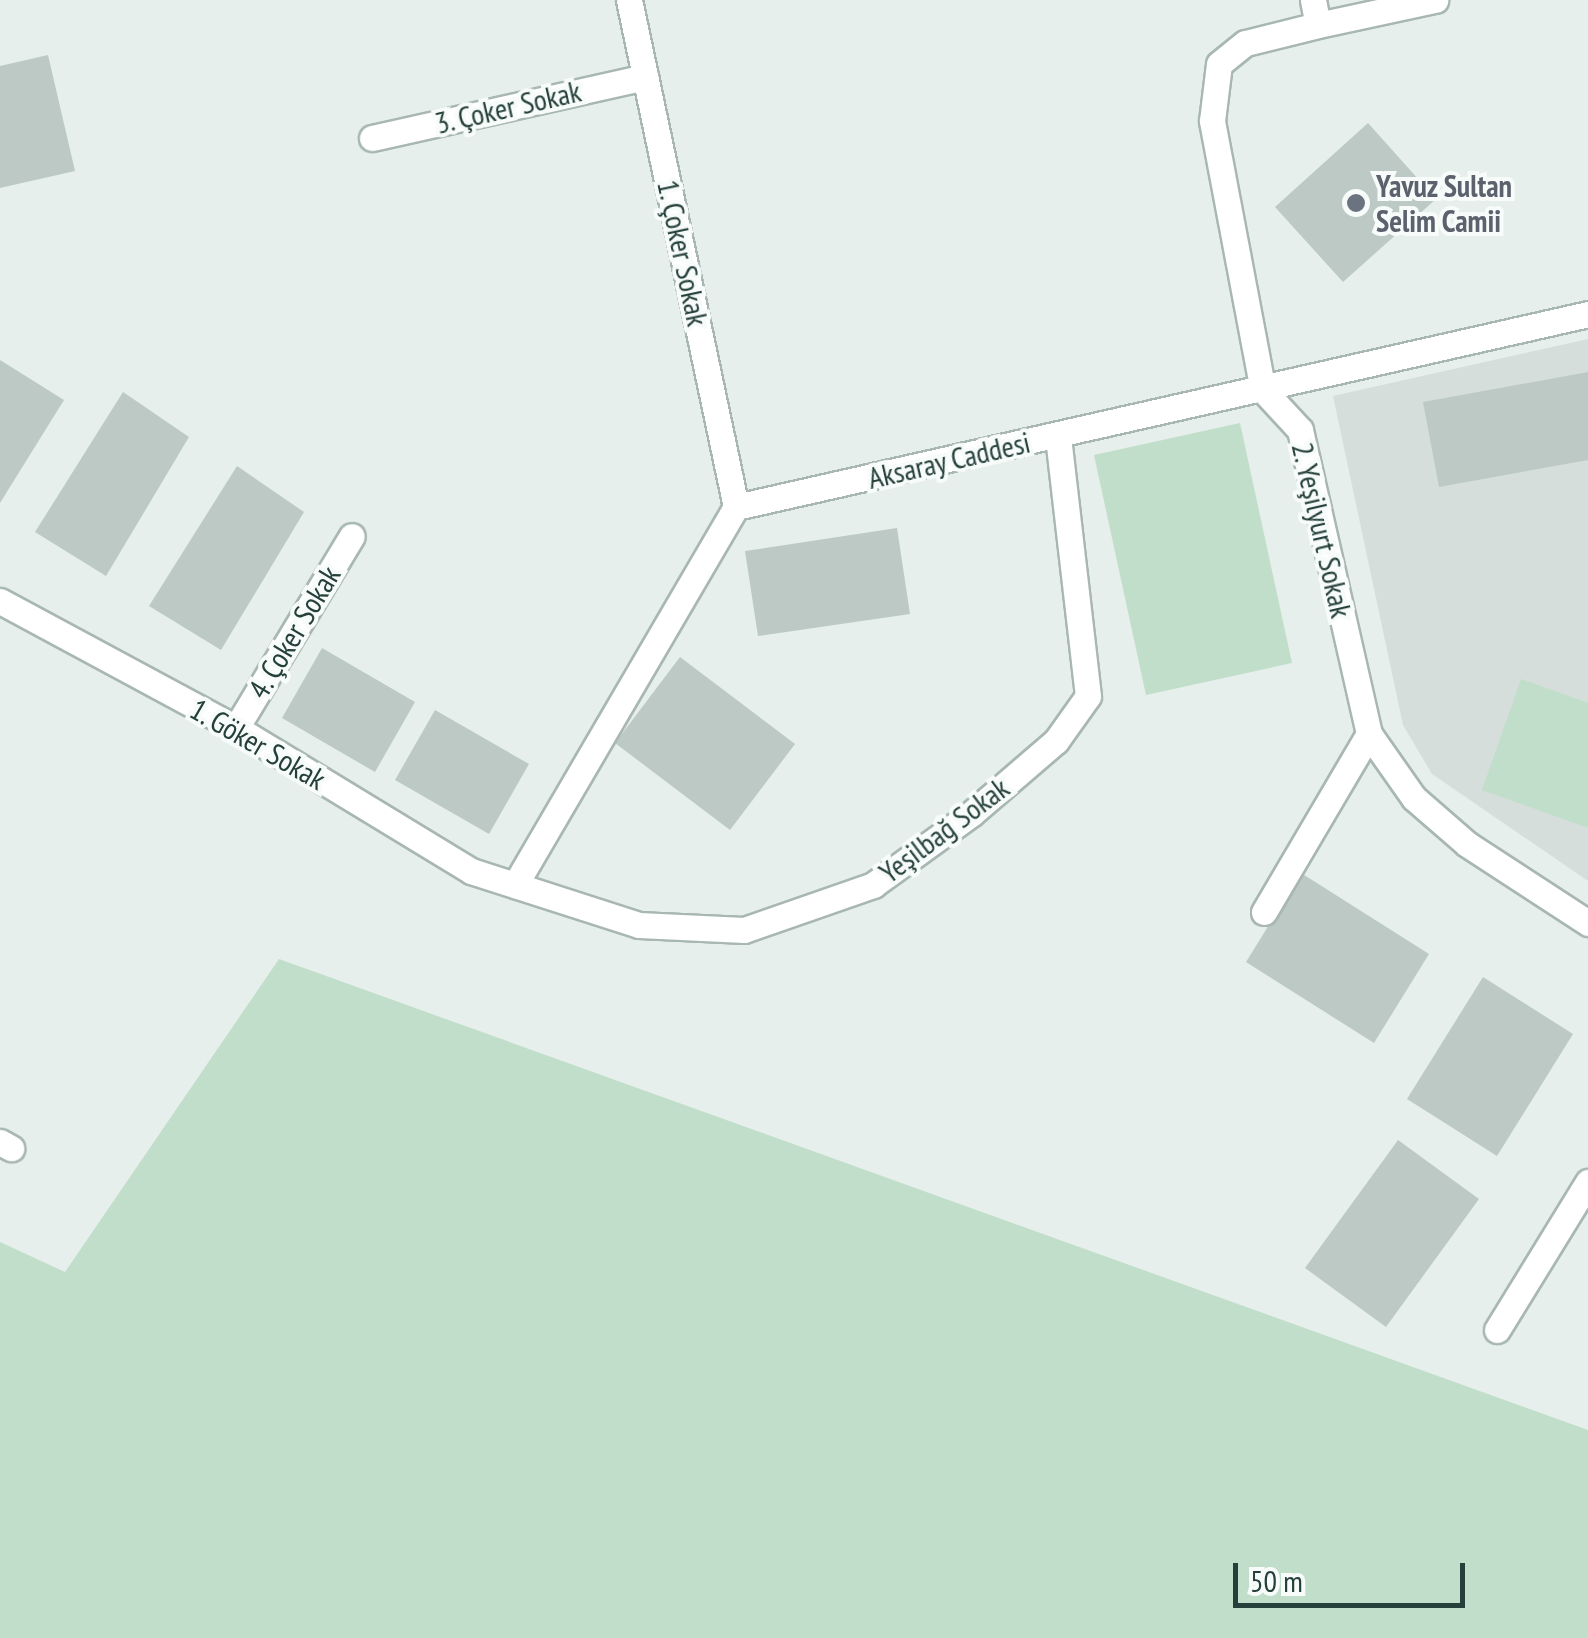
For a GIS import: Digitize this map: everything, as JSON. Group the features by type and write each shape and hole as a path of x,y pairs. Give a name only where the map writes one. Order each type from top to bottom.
{"street":[{"name":"1. Çoker Sokak","path":"629,0 736,507"},
{"path":"1263,390 1212,120 1219,64 1245,42 1316,12 1435,0"},
{"name":"3. Çoker Sokak","path":"372,138 645,77"},
{"name":"Aksaray Caddesi","path":"736,507 1588,314"},
{"name":"2. Yeşilyurt Sokak","path":"1263,390 1300,430 1369,734 1414,798 1466,844 1588,922"},
{"name":"Yeşilbağ Sokak","path":"516,885 639,925 744,930 873,885 971,814 1056,741 1088,696 1058,436"},
{"path":"516,885 736,507"},
{"name":"4. Çoker Sokak","path":"236,728 352,536"},
{"name":"1. Göker Sokak","path":"0,602 236,728 472,871 516,885"},
{"path":"1264,912 1369,734"},
{"path":"1497,1330 1588,1182"}],"shaded area":[{"path":"1588,339 1588,881 1432,774 1403,725 1333,396"}],"green space":[{"path":"1240,423 1292,663 1146,695 1094,455"},
{"path":"1521,679 1588,703 1588,828 1482,790"},
{"path":"279,959 1588,1430 1588,1638 0,1638 0,1242 65,1272"}],"building":[{"path":"48,55 75,171 0,188 0,66"},
{"name":"Yavuz Sultan Selim Camii","path":"1368,123 1436,199 1343,282 1275,207"},
{"path":"0,360 64,400 0,503"},
{"path":"1588,372 1588,460 1439,487 1423,402"},
{"path":"123,392 189,437 106,576 35,532"},
{"path":"237,466 304,512 221,650 149,606"},
{"path":"897,528 910,614 758,636 745,551"},
{"path":"322,648 415,702 375,772 282,718"},
{"path":"680,657 795,744 730,830 615,743"},
{"path":"435,710 529,764 489,834 395,780"},
{"path":"1301,873 1429,954 1374,1043 1246,962"},
{"path":"1483,977 1573,1034 1497,1156 1407,1099"},
{"path":"1398,1140 1479,1199 1386,1327 1305,1268"}],"place":[{"name":"Yavuz Sultan Selim Camii","path":"1356,203"}]}
